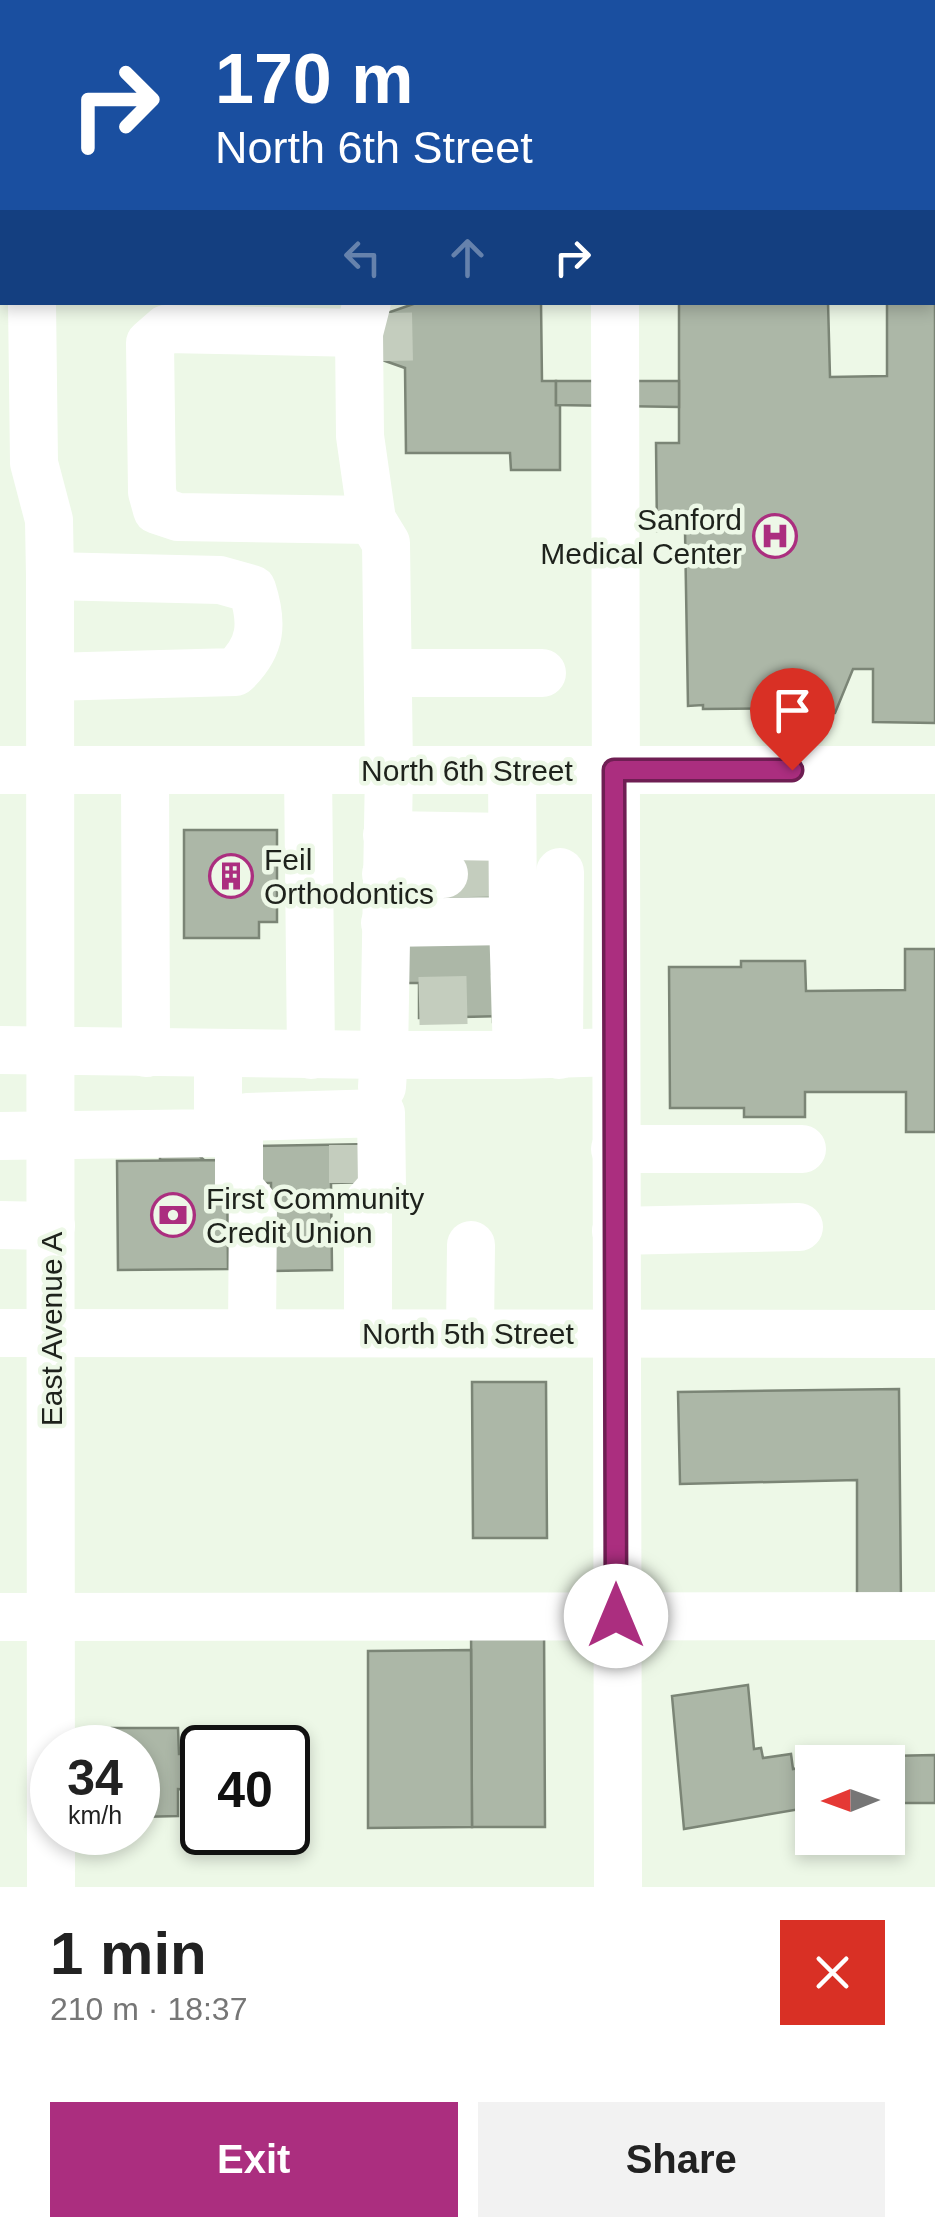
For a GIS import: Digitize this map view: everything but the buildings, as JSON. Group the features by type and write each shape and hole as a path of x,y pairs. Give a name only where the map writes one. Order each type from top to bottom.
{"street":[{"name":"East Avenue A","path":"32,305 34,463 49,520 50,576 51,1887"},
{"path":"614,305 618,1887"},
{"path":"368,1333 361,1151 384,1054 402,1002 385,923 389,770 386,543 372,520 360,436 360,406 377,323 166,329 150,343 152,492 157,510 178,517 372,520"},
{"path":"50,576 220,580 252,589 260,633 250,658 235,672 50,677"},
{"path":"388,673 542,672"},
{"name":"North 6th Street","path":"0,770 935,770"},
{"path":"145,770 146,1053"},
{"path":"252,1332 262,1153 296,1054 308,770"},
{"path":"512,770 505,860 513,921 510,999 538,1055"},
{"path":"386,854 505,860 560,872 614,869"},
{"path":"386,854 444,874"},
{"path":"538,1055 560,872"},
{"path":"385,923 513,921"},
{"path":"0,1050 218,1054 616,1052"},
{"path":"0,1136 218,1133 218,1054"},
{"path":"616,1149 802,1149"},
{"path":"262,1153 361,1151"},
{"path":"0,1226 51,1226"},
{"path":"616,1231 798,1228"},
{"path":"470,1332 472,1245"},
{"name":"North 5th Street","path":"0,1333 935,1334"},
{"path":"0,1616 935,1616"}],"tunnel":[{"path":"388,313 389,363"},
{"path":"444,874 491,872"},
{"path":"419,1001 505,999"},
{"path":"353,1145 353,1183"}],"place":[{"name":"Sanford Medical Center","path":"775,536"},
{"name":"Feil Orthodontics","path":"231,876"},
{"name":"First Community Credit Union","path":"173,1215"}],"route":[{"path":"616,1616 614,770 792,770"}]}
